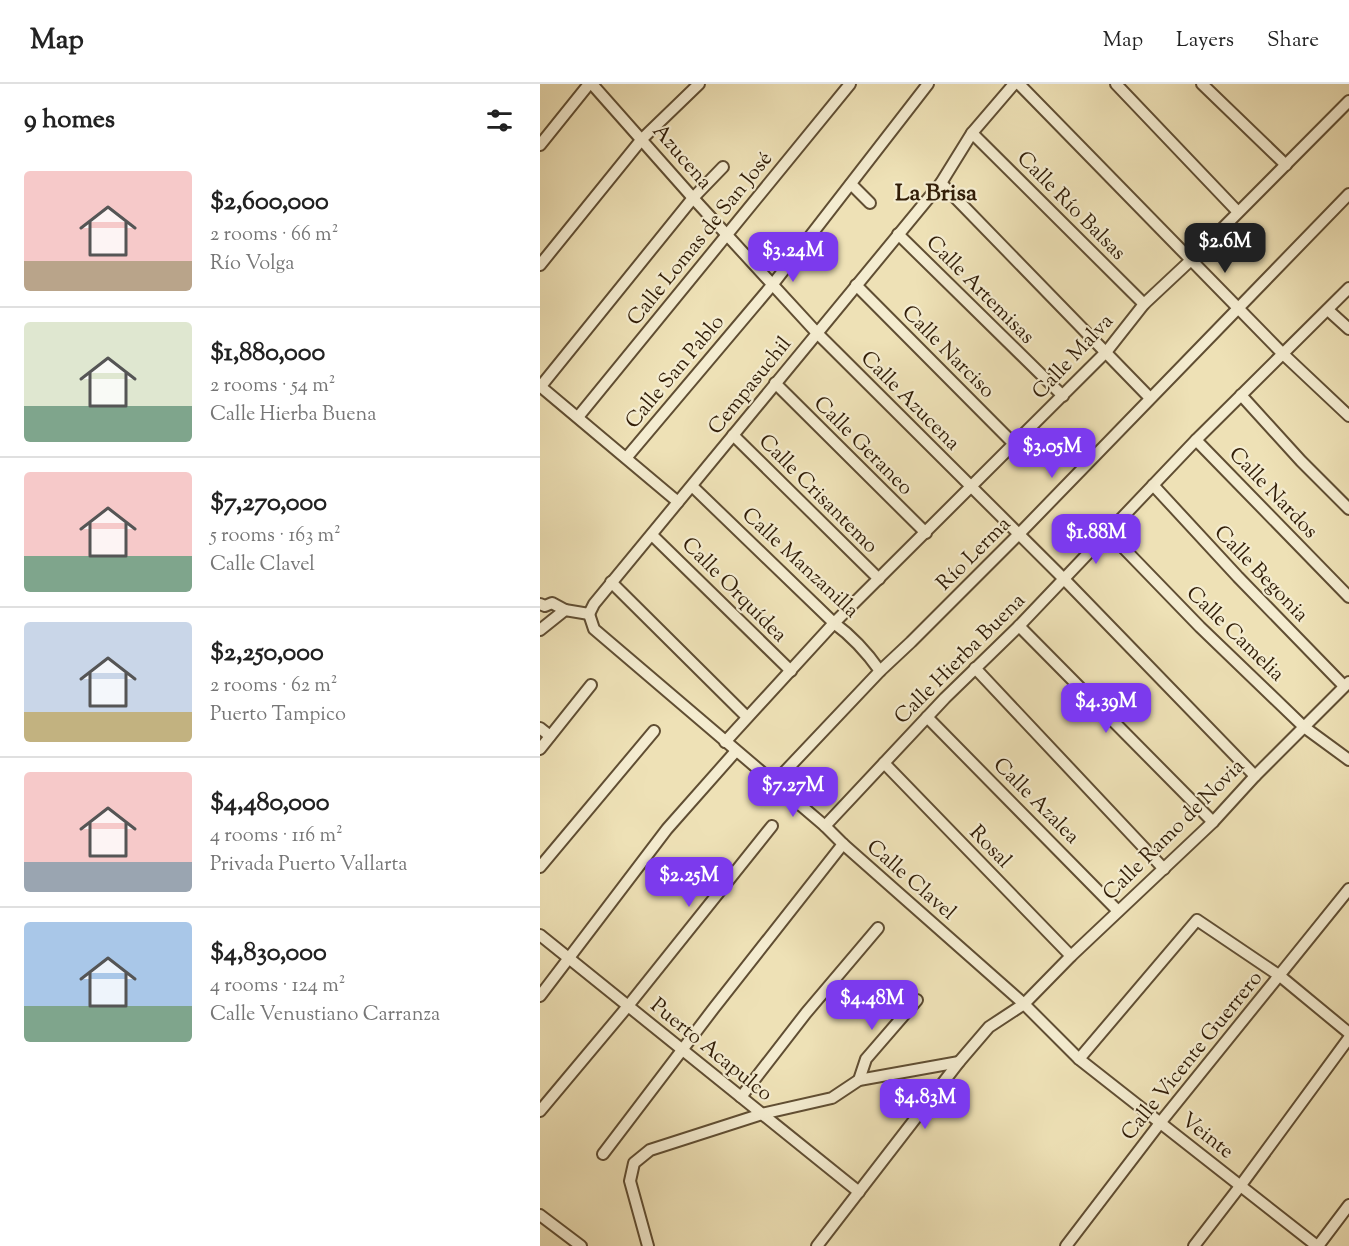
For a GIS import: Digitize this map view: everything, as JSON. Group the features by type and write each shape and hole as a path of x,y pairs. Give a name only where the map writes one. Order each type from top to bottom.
{"street":[{"name":"Azucena","path":"591,84 817,333"},
{"path":"540,145 591,84"},
{"path":"540,265 642,139 699,84"},
{"name":"Calle Lomas de San José","path":"578,417 850,84"},
{"name":"Calle San Pablo","path":"627,457 773,284 928,84"},
{"name":"Cempasuchil","path":"589,614 594,603 611,582 941,183 972,133 1014,84"},
{"path":"1019,84 1282,353 1349,416"},
{"path":"1116,84 1238,212"},
{"path":"1202,84 1286,165"},
{"name":"Calle Malva","path":"725,742 834,623 1107,351 1144,304 1191,260 1349,101"},
{"name":"Calle Río Balsas","path":"972,133 1144,304"},
{"path":"678,502 540,386 693,198 723,167"},
{"path":"941,183 1107,351 1150,398"},
{"path":"850,184 870,203"},
{"name":"Río Lerma","path":"774,783 880,671 1019,534 1349,194"},
{"name":"Calle Artemisas","path":"898,234 1063,396"},
{"name":"Calle Narciso","path":"856,285 1014,444"},
{"name":"Calle Hierba Buena","path":"825,826 927,717 1019,626 1196,440 1349,288"},
{"path":"1328,310 1349,329"},
{"name":"Calle Azucena","path":"817,333 1064,579 1255,776"},
{"name":"Calle Geraneo","path":"775,383 926,533"},
{"path":"1240,395 1349,509"},
{"name":"Calle Crisantemo","path":"733,435 879,579"},
{"name":"Calle Nardos","path":"1196,440 1349,597"},
{"name":"Calle Begonia","path":"1153,485 1238,577 1347,684"},
{"name":"Calle Manzanilla","path":"692,486 834,623 853,636 880,671"},
{"name":"Calle Camelia","path":"1108,532 1200,627 1304,727 1347,755"},
{"name":"Calle Orquídea","path":"652,535 791,671"},
{"path":"611,582 747,717"},
{"path":"540,604 545,606 552,603 565,610 589,614"},
{"path":"540,630 565,610"},
{"name":"Calle Clavel","path":"589,614 594,629 825,826 1024,1004"},
{"path":"1019,626 1213,822"},
{"path":"975,668 1164,869"},
{"name":"Calle Ramo de Novia","path":"817,1246 959,1062 989,1027 1024,1004 1071,956 1213,822 1255,776 1347,684"},
{"path":"540,749 591,685"},
{"name":"Calle Azalea","path":"927,717 1118,911"},
{"path":"540,728 550,736"},
{"path":"540,867 654,731"},
{"path":"540,996 667,829 736,751"},
{"name":"Rosal","path":"884,763 1071,956"},
{"path":"540,1111 628,1006 772,826"},
{"path":"603,1154 843,844"},
{"name":"Calle Vicente Guerrero","path":"1066,1246 1160,1123 1349,889"},
{"path":"1079,1059 1197,920 1280,976 1349,1033"},
{"path":"741,1097 806,1013 879,928"},
{"name":"Puerto Acapulco","path":"540,935 859,1192"},
{"path":"859,1080 866,1059 917,1000"},
{"name":"Veinte","path":"1024,1004 1079,1059 1317,1246"},
{"path":"1194,1246 1349,1038"},
{"path":"648,1246 630,1181 634,1163 650,1150 762,1114 832,1098 859,1080 959,1062"},
{"path":"1317,1246 1349,1205"},
{"path":"540,1215 581,1246"}],"district":[{"name":"La Brisa","path":"936,192"}]}
